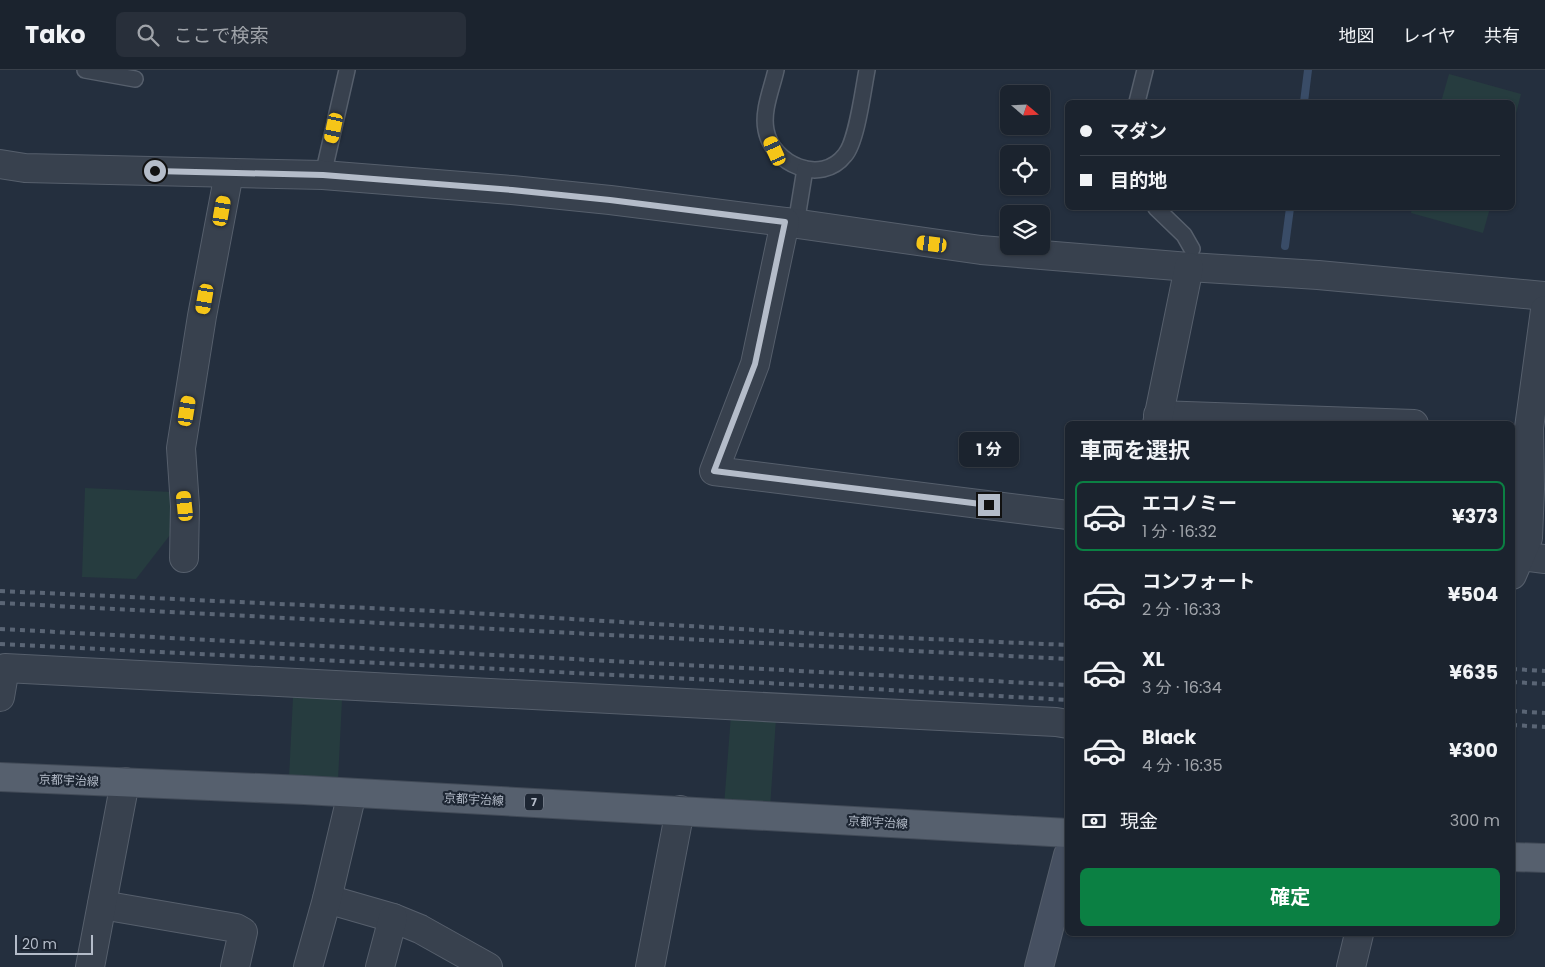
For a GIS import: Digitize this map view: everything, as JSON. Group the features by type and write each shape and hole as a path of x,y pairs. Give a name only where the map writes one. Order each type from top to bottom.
{"main road":[{"name":"京都宇治線","path":"0,777 680,810 1065,833"},
{"path":"1515,857 1545,858"}],"street":[{"path":"0,164 25,168 323,175 522,191 791,223 899,240 981,250 1190,258 1318,275 1545,296"},
{"path":"184,558 185,506 181,448 202,316 229,173"},
{"path":"791,223 755,364 714,471 1065,515"},
{"path":"1190,258 1158,419 1260,421"},
{"path":"1526,563 1528,538 1521,489 1545,310"},
{"path":"0,697 5,668 1065,724"},
{"path":"90,967 125,782"},
{"path":"308,967 327,899 352,793"},
{"path":"650,967 680,810"},
{"path":"1039,967 1065,867"},
{"path":"327,899 393,918 420,929 488,967"},
{"path":"102,905 236,928 242,932 235,967"},
{"path":"380,967 393,918"},
{"path":"1351,967 1358,936"}],"lane":[{"path":"85,70 135,79"},
{"path":"323,175 347,70"},
{"path":"776,70 765,113 766,130 775,151 788,163 805,169 821,169 834,165 846,155 852,141 868,70"},
{"path":"1138,100 1145,70"},
{"path":"791,223 805,169"},
{"path":"1158,210 1184,235 1190,258"}],"green space":[{"path":"1449,74 1521,94 1515,117 1515,100 1442,100"},
{"path":"1412,210 1489,210 1483,233 1411,213"},
{"path":"85,488 172,492 170,535 136,579 82,577"},
{"path":"293,697 342,700 338,780 289,778"},
{"path":"731,715 776,718 770,809 724,806"}],"waterway":[{"path":"1304,100 1308,70"},
{"path":"1285,246 1290,210"}],"railway":[{"path":"0,591 455,612 839,635 1065,645"},
{"path":"0,603 1065,659"},
{"path":"0,629 1065,685"},
{"path":"0,644 1065,700"},
{"path":"1515,669 1545,671"},
{"path":"1515,682 1545,684"},
{"path":"1515,711 1545,713"},
{"path":"1515,725 1545,727"}],"route":[{"path":"155,171 323,175 512,190 785,222 755,364 714,471 989,505"}]}
